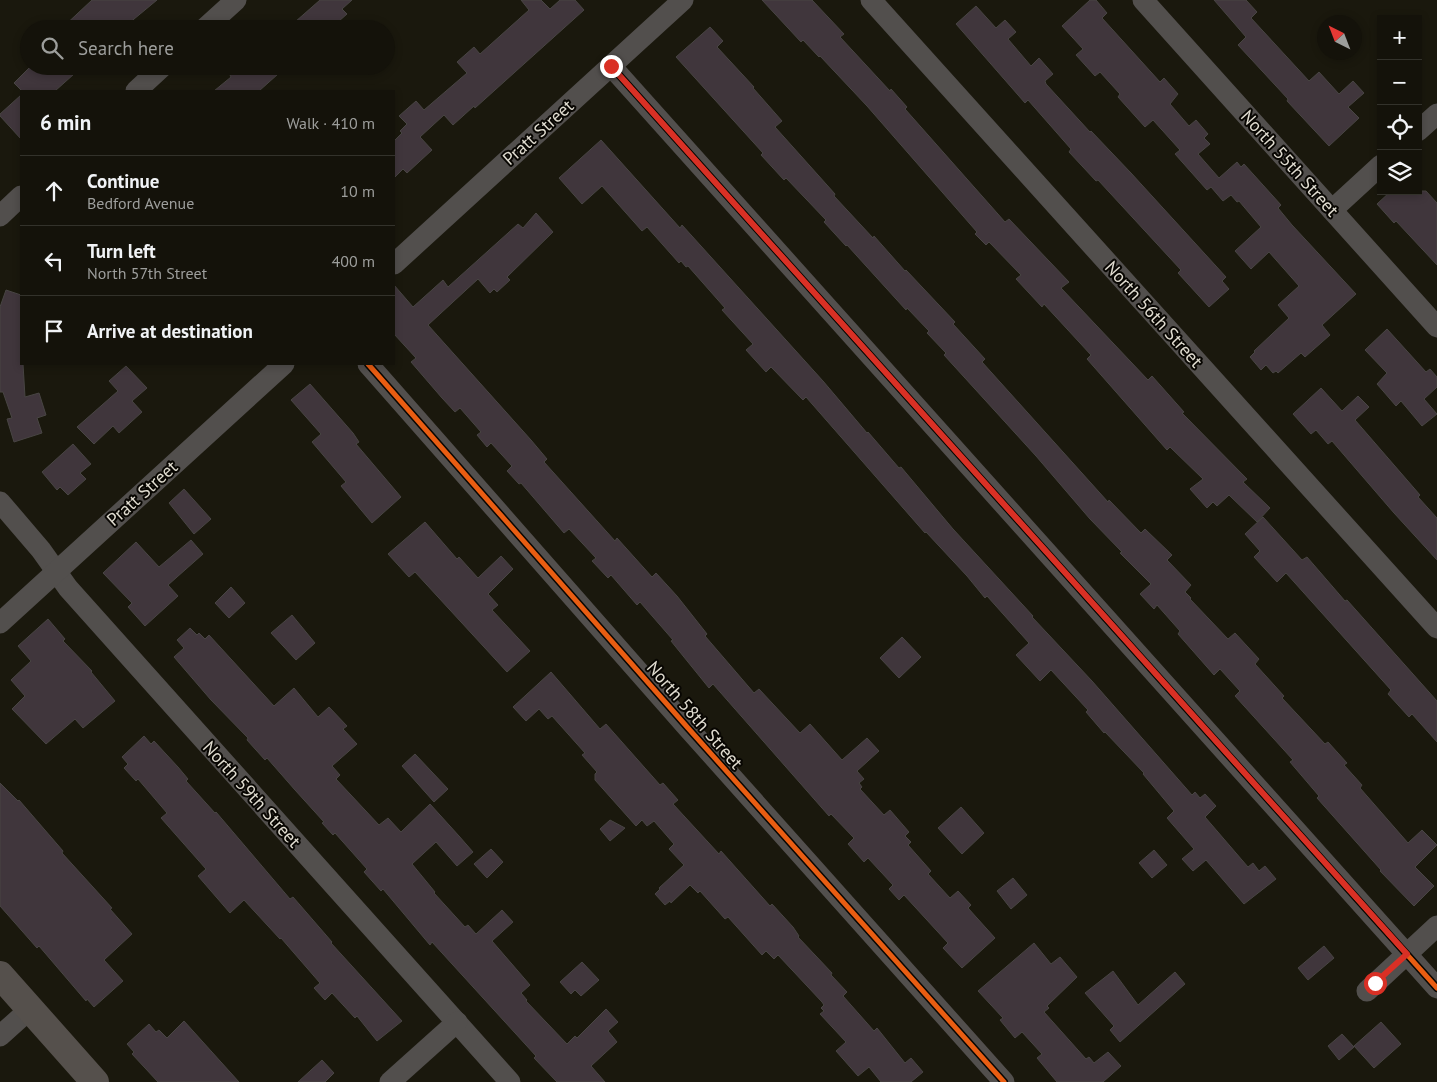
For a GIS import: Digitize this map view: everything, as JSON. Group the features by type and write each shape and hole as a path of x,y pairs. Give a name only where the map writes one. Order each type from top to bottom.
{"main road":[{"path":"0,975 95,1082"}],"street":[{"path":"214,20 236,0"},
{"name":"Pratt Street","path":"395,263 683,0"},
{"name":"North 56th Street","path":"871,0 1437,628"},
{"name":"North 55th Street","path":"1142,0 1437,327"},
{"path":"611,66 1437,988"},
{"path":"137,90 153,75"},
{"path":"1422,127 1437,114"},
{"path":"1332,210 1377,170"},
{"path":"0,216 20,197"},
{"name":"Pratt Street","path":"0,623 283,365"},
{"name":"North 58th Street","path":"369,365 688,728 1004,1082"},
{"name":"North 59th Street","path":"0,502 41,550 74,595 510,1082"},
{"path":"1366,991 1437,926"},
{"path":"0,1036 30,1009"},
{"path":"390,1082 457,1022"}],"building":[{"path":"92,0 157,0 133,20 71,20"},
{"path":"320,0 352,0 342,9 347,14 340,20 297,20"},
{"path":"521,0 541,0 550,9 560,0 575,0 584,10 475,108 474,106 453,125 444,115 420,137 432,150 407,173 403,169 395,177 395,140 407,124 399,116 416,101 424,110 467,73 457,62 474,47 480,54 529,10"},
{"path":"762,0 812,0 844,34 840,37 890,91 891,89 907,107 905,109 1005,222 1009,219 1069,282 1061,288 1148,380 1152,376 1184,412 1182,413 1247,479 1243,482 1270,508 1257,522 1229,495 1217,506 1213,502 1207,508 1190,489 1203,479 1170,447 1167,450 1087,359 1091,355 1044,304 1042,307 1016,279 1021,275 989,242 986,245 975,234 977,232 867,106 820,56 803,40 801,42"},
{"path":"1090,0 1096,0 1107,13 1102,18 1160,82 1164,78 1178,94 1170,104 1189,126 1196,120 1208,134 1204,138 1210,144 1198,154 1219,178 1237,162 1241,167 1244,164 1281,205 1278,208 1292,225 1356,294 1322,325 1330,335 1305,357 1301,353 1278,373 1276,371 1273,373 1266,365 1261,370 1250,357 1289,318 1278,305 1299,286 1269,252 1251,269 1235,251 1261,227 1239,201 1237,202 1231,195 1223,201 1211,187 1207,190 1175,154 1180,150 1153,120 1145,127 1118,97 1120,94 1100,72 1095,76 1076,55 1083,49 1062,26"},
{"path":"1214,0 1246,0 1257,12 1251,18 1309,81 1319,72 1339,94 1353,81 1364,93 1348,107 1359,118 1329,146 1238,45 1246,37"},
{"path":"976,6 996,28 1005,20 1016,32 1008,39 1031,66 1039,58 1053,74 1045,81 1046,84 1226,277 1222,281 1229,289 1209,307 1178,273 1181,270 1098,180 1096,181 1069,152 1071,149 1028,100 1025,103 956,24"},
{"path":"710,27 723,41 717,47 782,121 775,127 835,194 834,196 955,322 953,324 985,359 982,362 1108,502 1109,500 1141,533 1145,529 1172,555 1167,560 1191,585 1185,592 1190,599 1228,639 1235,633 1259,659 1255,664 1284,696 1282,698 1325,744 1328,742 1347,763 1344,765 1362,785 1360,788 1408,843 1422,830 1437,845 1415,867 1434,886 1414,906 1380,871 1317,798 1319,796 1290,762 1293,760 1235,696 1240,691 1220,669 1214,675 1178,634 1180,631 1157,605 1154,609 1140,594 1151,584 1120,553 1122,552 1090,519 1036,456 944,355 946,353 927,333 929,331 907,308 906,310 846,246 824,222 826,220 786,178 784,180 761,155 763,153 676,57"},
{"path":"22,75 73,75 56,90 21,90 14,83"},
{"path":"230,75 277,75 260,90 215,90 231,77"},
{"path":"20,96 20,138 0,116"},
{"path":"601,140 680,228 682,225 823,381 867,433 899,468 901,467 953,529 1092,681 1192,795 1195,792 1200,798 1205,794 1216,806 1205,817 1248,867 1253,863 1259,871 1265,866 1276,879 1244,904 1206,860 1193,871 1182,859 1194,849 1167,818 1174,811 1144,773 1104,733 1086,712 1088,710 1051,670 1040,681 1016,655 1029,643 987,596 985,598 967,576 925,533 806,397 803,400 771,367 766,372 746,350 753,344 722,310 725,308 688,266 686,267 681,261 679,263 647,227 642,231 602,186 582,204 559,178"},
{"path":"1422,191 1426,191 1437,203 1437,265 1396,221 1394,223 1377,204 1387,195 1422,195"},
{"path":"536,213 553,232 507,277 510,280 497,292 494,289 490,293 478,279 428,325 531,440 547,459 544,462 615,541 617,538 652,577 656,573 677,596 707,634 705,636 754,693 759,689 800,733 810,724 842,760 867,738 879,751 857,771 864,779 859,783 862,787 860,789 884,815 890,810 909,832 905,836 911,842 908,845 931,871 928,874 950,898 958,891 971,905 968,908 995,938 962,968 943,948 948,943 904,895 899,900 889,889 893,885 868,858 864,862 848,844 854,838 831,814 829,816 713,684 709,688 671,641 673,640 640,602 637,605 611,575 608,578 592,561 596,558 569,529 564,533 521,483 519,484 507,471 512,466 491,443 487,447 477,435 481,432 460,408 455,412 442,398 411,362 416,358 395,335 395,286 413,307 443,280 448,287 518,224 523,228"},
{"path":"6,290 20,295 20,365 23,365 25,397 39,393 46,415 37,418 42,433 14,442 7,419 12,418 3,392 0,392 0,307"},
{"path":"1387,329 1426,372 1430,369 1437,377 1437,387 1424,399 1437,414 1422,426 1401,401 1396,406 1377,384 1387,373 1365,350"},
{"path":"126,366 147,388 132,401 142,412 119,433 113,426 94,444 77,427 118,391 109,381"},
{"path":"310,384 353,433 359,442 356,444 401,497 372,523 341,486 346,482 312,442 321,434 291,400"},
{"path":"1321,388 1342,411 1358,396 1369,407 1355,420 1420,495 1418,497 1437,518 1437,560 1332,441 1328,444 1316,430 1311,434 1293,414"},
{"path":"73,444 91,464 80,473 86,479 68,495 60,487 57,490 42,472"},
{"path":"184,489 211,519 194,534 169,503"},
{"path":"1263,517 1302,560 1307,557 1437,701 1437,742 1412,714 1409,717 1388,694 1391,690 1286,573 1277,582 1254,557 1260,551 1245,534"},
{"path":"425,522 457,559 459,557 478,578 501,556 513,569 488,594 498,605 492,610 530,651 507,672 415,572 409,577 388,554"},
{"path":"191,540 203,554 168,585 178,596 145,626 128,607 132,603 103,573 136,542 159,567"},
{"path":"231,587 245,603 229,618 215,603"},
{"path":"292,615 315,643 296,660 271,633"},
{"path":"48,619 65,639 63,641 92,671 115,701 83,728 75,719 46,744 12,709 25,696 11,680 31,661 18,646"},
{"path":"190,628 197,635 199,633 205,639 209,635 274,706 294,688 318,717 329,707 347,726 343,729 357,744 332,766 340,775 336,779 379,825 388,818 401,832 430,804 473,852 457,866 436,842 412,864 434,893 465,927 468,925 476,934 502,910 513,922 492,941 530,985 521,993 526,1001 567,1044 575,1036 577,1038 606,1009 618,1022 608,1031 617,1042 591,1066 605,1082 557,1082 534,1058 536,1056 432,942 430,945 383,889 381,891 364,872 367,869 335,833 333,835 322,823 324,822 267,758 265,760 247,740 248,738 211,700 174,657 184,648 177,640"},
{"path":"902,637 921,657 899,678 880,658"},
{"path":"551,672 600,729 606,724 660,785 663,783 678,800 673,804 719,854 721,851 770,906 772,904 793,927 798,937 847,992 843,996 874,1031 877,1028 905,1063 911,1058 923,1072 911,1082 881,1082 869,1067 858,1076 836,1051 846,1042 820,1014 824,1011 821,1008 824,1005 778,955 774,959 766,951 762,955 728,917 725,919 700,891 698,893 690,885 671,903 670,901 665,905 655,894 684,865 669,849 674,844 654,821 647,826 642,820 636,826 595,780 597,772 582,755 585,753 552,716 548,719 539,709 526,721 513,707"},
{"path":"144,736 151,744 154,741 178,767 188,779 186,781 216,812 290,899 293,897 331,943 402,1021 377,1041 357,1016 355,1018 332,993 325,1000 314,988 320,983 281,938 244,900 230,913 198,876 206,869 161,818 167,813 138,779 136,781 124,768 128,764 122,757"},
{"path":"415,754 448,789 434,802 402,766"},
{"path":"0,783 19,800 132,934 104,960 123,981 94,1007 87,999 86,1001 39,946 37,948 0,906"},
{"path":"961,807 984,833 962,854 938,828"},
{"path":"610,820 625,828 610,841 600,829"},
{"path":"491,849 503,862 487,878 474,864"},
{"path":"1154,850 1167,865 1152,878 1139,863"},
{"path":"1013,878 1027,895 1011,909 997,891"},
{"path":"1034,943 1051,964 1060,957 1077,977 1047,1006 1049,1008 1044,1012 1086,1059 1089,1057 1094,1063 1108,1052 1121,1066 1103,1082 1057,1082 1037,1058 1042,1054 1022,1032 1015,1038 1000,1020 1003,1018 978,991"},
{"path":"1324,946 1334,958 1308,980 1298,968"},
{"path":"582,962 599,980 581,996 575,990 571,994 560,982"},
{"path":"1113,971 1138,1005 1175,972 1185,984 1120,1042 1110,1030 1114,1026 1085,993"},
{"path":"184,1021 239,1082 158,1082 132,1054 134,1052 127,1044 149,1024 156,1032 159,1030 167,1038"},
{"path":"1381,1022 1401,1044 1374,1068 1354,1046"},
{"path":"1342,1034 1354,1047 1339,1060 1328,1046"},
{"path":"322,1060 334,1073 325,1082 298,1082"}],"cycle path":[{"path":"611,66 1437,988"},
{"path":"369,365 688,728 1004,1082"}],"route":[{"path":"611,66 1407,954 1375,983"}]}
